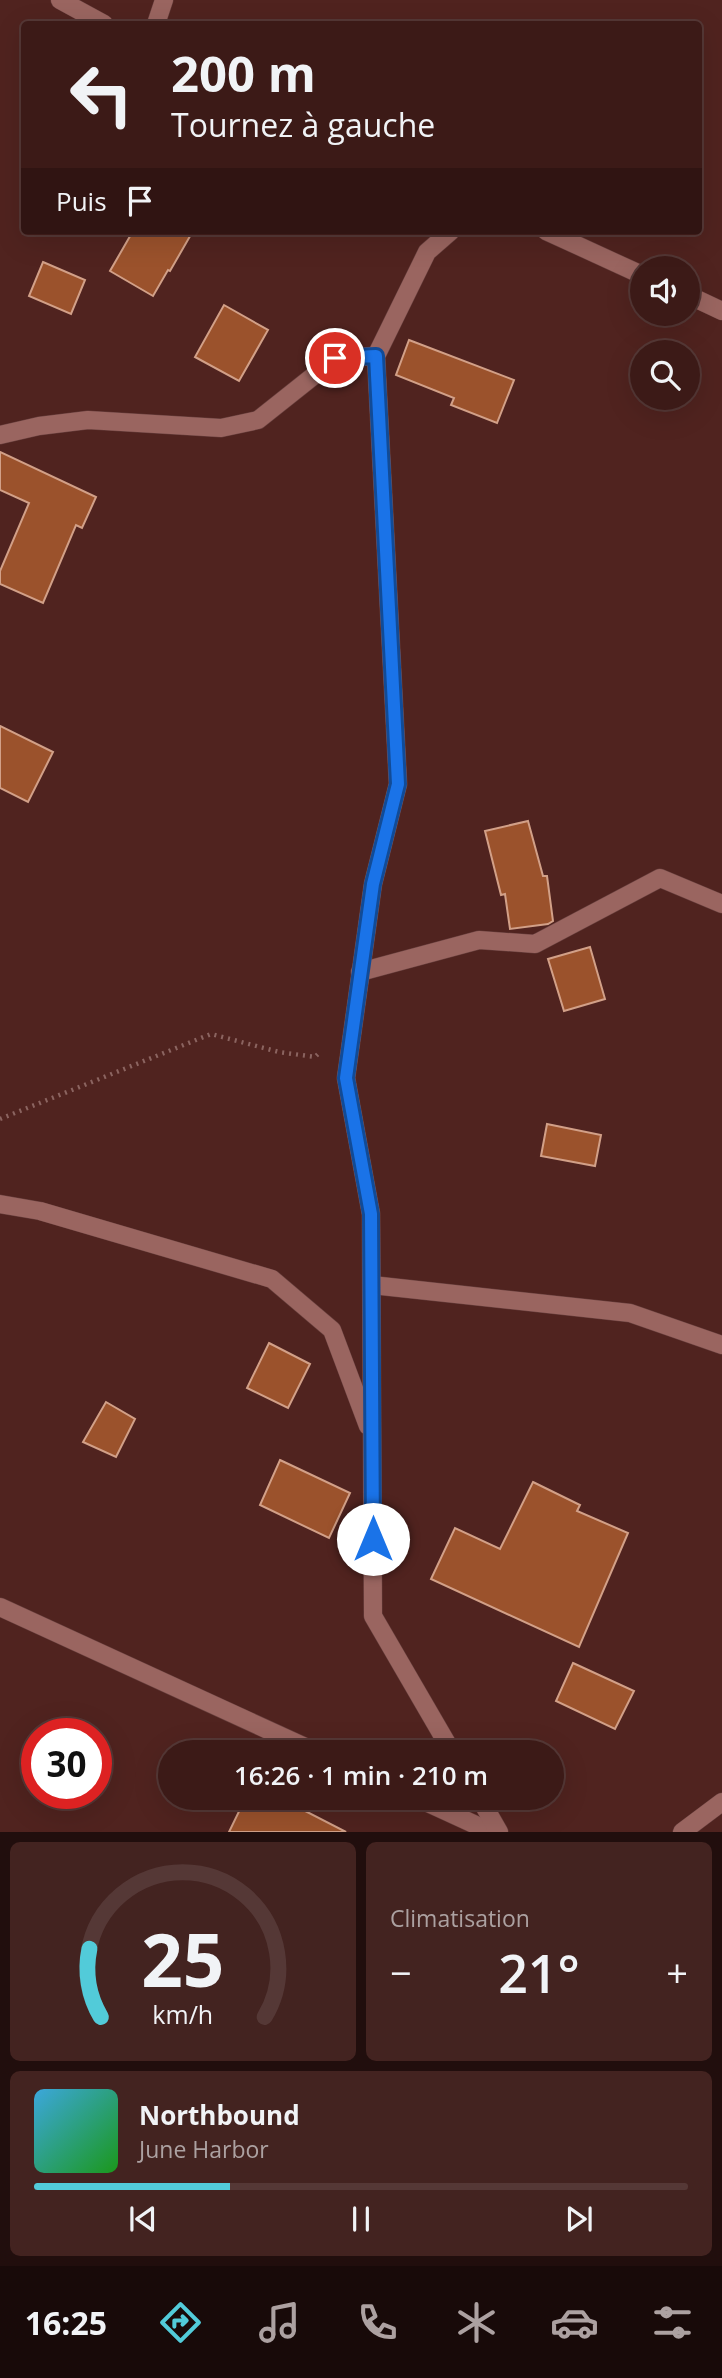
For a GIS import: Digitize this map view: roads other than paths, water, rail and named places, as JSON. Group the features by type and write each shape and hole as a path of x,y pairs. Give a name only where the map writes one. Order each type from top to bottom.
{"street":[{"path":"60,0 98,21"},
{"path":"157,21 163,0"},
{"path":"431,235 427,252 376,356 398,784 373,884 346,1078 371,1214 373,1616 445,1740"},
{"path":"427,252 446,235"},
{"path":"554,235 630,270"},
{"path":"700,300 722,310"},
{"path":"0,435 88,419 221,428 258,420 335,358 376,356"},
{"path":"360,972 479,940 535,944 660,878 722,904"},
{"path":"0,1204 40,1210 272,1279 332,1330 372,1436"},
{"path":"372,1285 631,1313 722,1345"},
{"path":"0,1607 290,1740"},
{"path":"682,1832 722,1802"},
{"path":"443,1810 491,1832"},
{"path":"486,1810 499,1832"}]}
